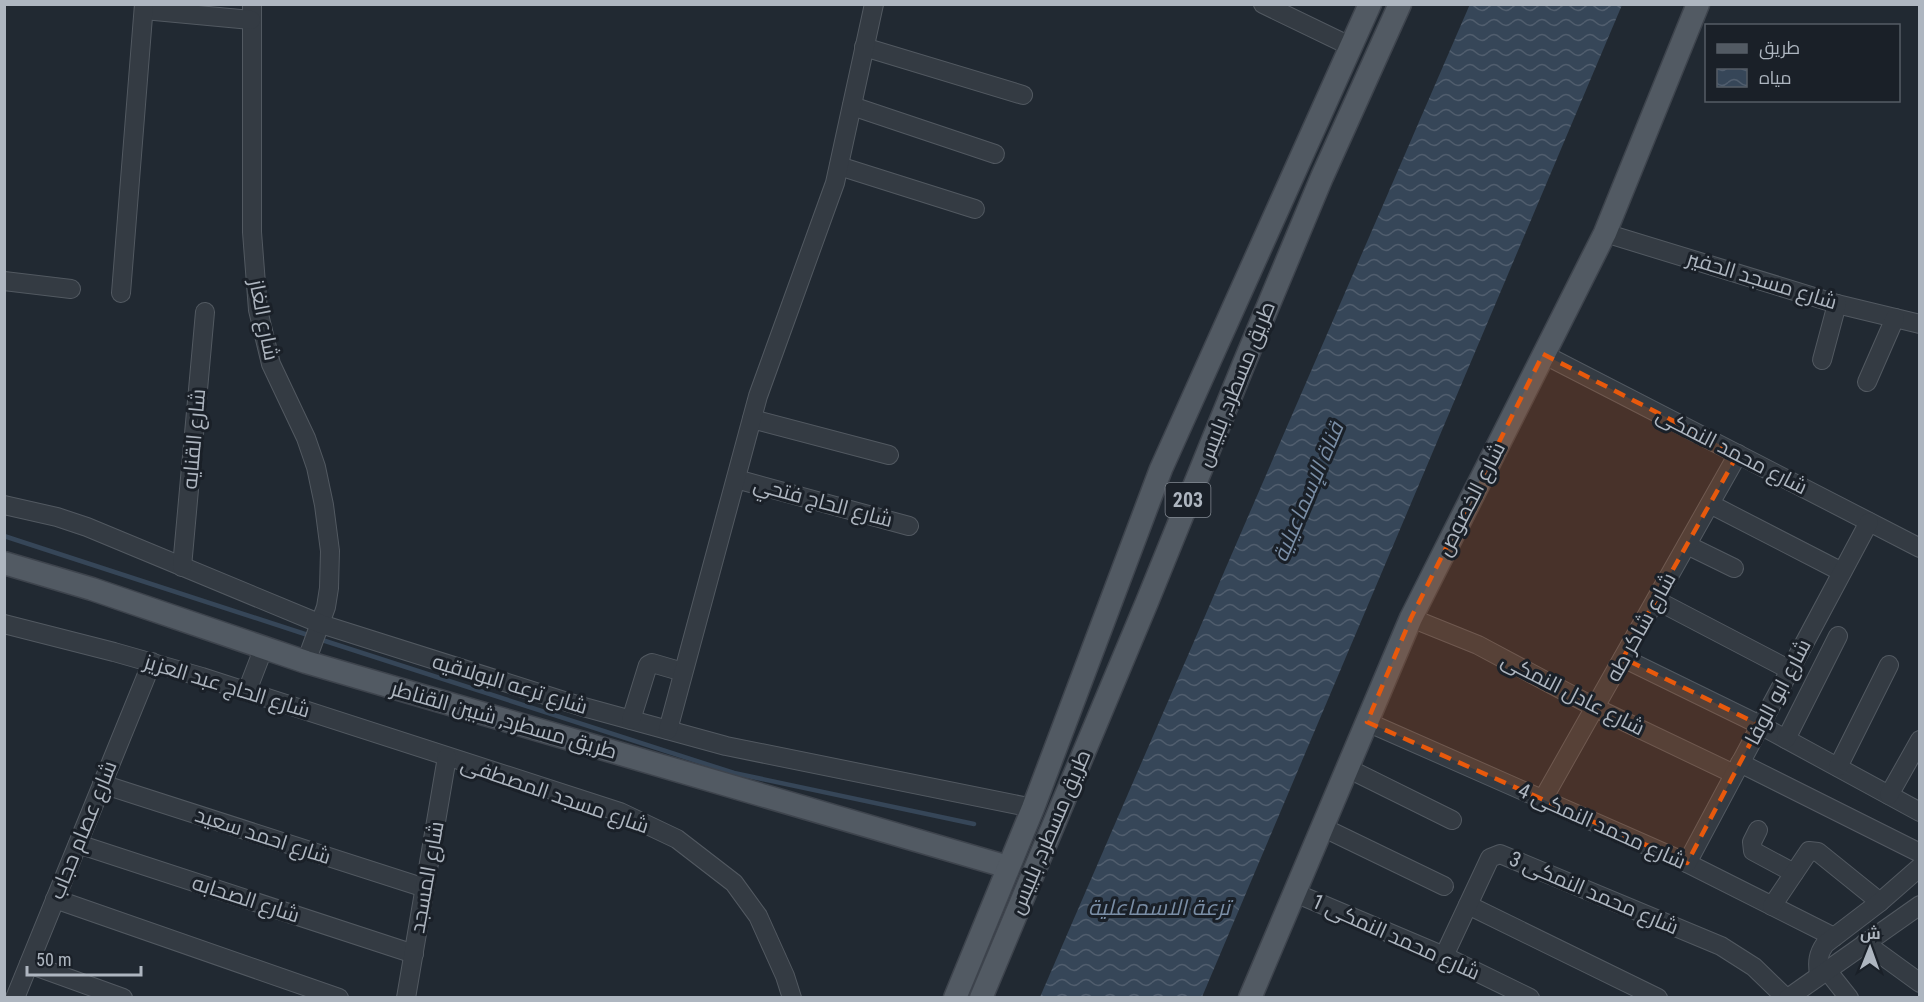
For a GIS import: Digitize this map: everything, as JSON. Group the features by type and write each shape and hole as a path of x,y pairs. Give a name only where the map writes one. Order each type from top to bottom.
{"main road":[{"name":"طريق مسطرد, بلبيس","path":"955,998 1033,808 1161,469 1370,4"},
{"name":"طريق مسطرد, بلبيس","path":"981,998 1322,177 1400,4"},
{"name":"شارع الخصوص","path":"1250,998 1411,618 1605,233 1698,4"},
{"name":"طريق مسطرد, شبين القناطر","path":"4,563 92,589 306,662 1008,867"}],"street":[{"path":"668,730 767,368 823,220 839,166 874,4"},
{"path":"1263,4 1352,47"},
{"path":"121,293 144,7 251,12"},
{"name":"شارع الغاز","path":"251,12 252,232 258,310 271,364 306,438 316,467 324,505 330,570 321,624 306,662"},
{"path":"864,47 1023,95"},
{"path":"852,106 995,154"},
{"path":"839,166 975,209"},
{"name":"شارع مسجد الحفير","path":"1605,233 1837,304 1920,324"},
{"path":"4,280 71,289"},
{"path":"1822,360 1837,304"},
{"name":"شارع القنايه","path":"182,567 205,312"},
{"path":"1867,382 1895,318"},
{"name":"شارع محمد النمكى","path":"1544,354 1920,548"},
{"path":"752,419 889,455"},
{"name":"شارع شاكر طه","path":"1543,799 1738,454"},
{"name":"شارع الحاج فتحي","path":"736,479 909,526"},
{"path":"1710,504 1842,572"},
{"name":"شارع ترعه البولاقيه","path":"4,505 57,517 87,527 321,624 580,706 726,746 1033,808"},
{"name":"شارع ابو الوفا","path":"1687,863 1869,522"},
{"path":"1687,545 1734,568"},
{"path":"1656,600 1790,670"},
{"name":"شارع عادل النمكى","path":"1411,618 1478,645 1596,708 1737,768 1920,853"},
{"name":"شارع الحاج عبد العزيز","path":"4,624 152,662 447,757"},
{"path":"1786,739 1838,636"},
{"path":"247,692 264,647"},
{"path":"1623,657 1760,725 1920,812"},
{"name":"شارع عصام حجاب","path":"15,998 152,662"},
{"path":"631,720 648,664 652,663 683,672"},
{"path":"1838,767 1889,665"},
{"name":"شارع محمد النمكى 4","path":"1367,722 1687,863 1834,937"},
{"path":"1889,795 1920,740"},
{"name":"شارع المسجد","path":"406,998 447,757"},
{"name":"شارع مسجد المصطفى","path":"447,757 620,812 677,839 734,883 758,916 785,976 792,998"},
{"path":"1347,768 1452,820"},
{"name":"شارع احمد سعيد","path":"102,784 425,888"},
{"path":"1322,827 1444,886"},
{"path":"1758,830 1752,842 1753,851 1794,873"},
{"name":"شارع الصحابه","path":"78,844 414,954"},
{"path":"1772,906 1809,851 1818,852 1880,902"},
{"name":"شارع محمد النمكى 3","path":"1444,956 1490,858 1504,855 1720,946 1754,967 1792,996"},
{"path":"1849,998 1817,964 1819,953 1825,944 1880,902 1920,867"},
{"name":"شارع محمد النمكى 1","path":"1295,893 1444,956 1530,998"},
{"path":"55,899 339,998"},
{"path":"1468,905 1658,998"},
{"path":"1792,996 1865,943 1917,911"},
{"path":"1865,943 1920,983"},
{"path":"29,964 123,998"}],"highlighted area":[{"path":"1543,354 1738,454 1623,658 1760,725 1687,863 1367,722 1411,618"}],"water":[{"name":"ترعة الاسماعلية","path":"1470,4 1622,5 1202,997 1040,997"}],"waterway":[{"path":"4,536 311,636"},
{"path":"319,639 734,773 974,824"}],"water label":[{"name":"قناة الإسماعيلية","path":"1308,492"}]}
